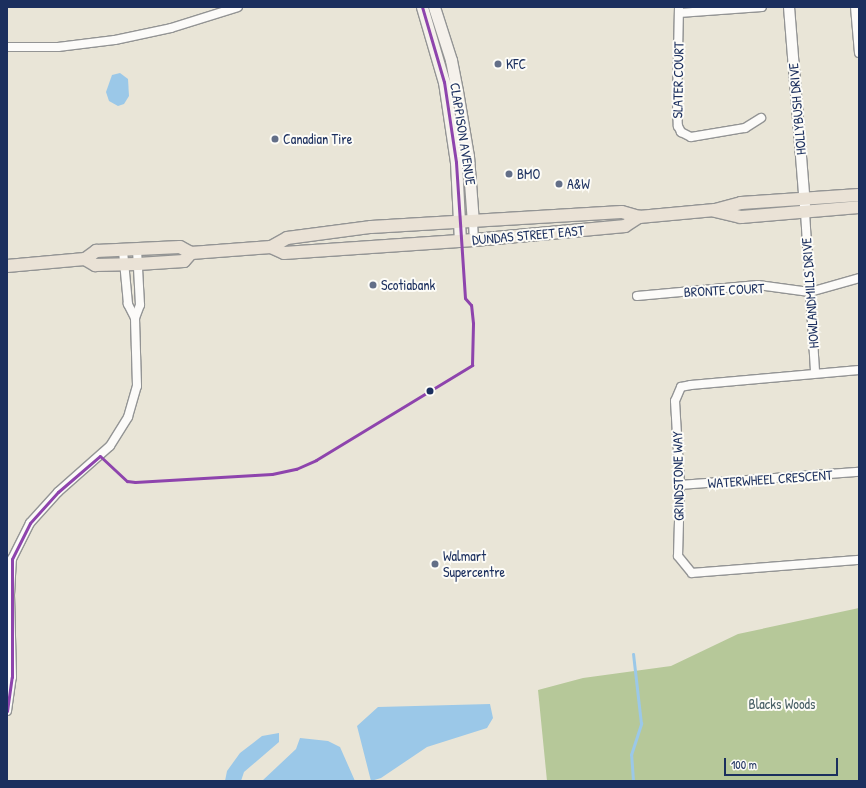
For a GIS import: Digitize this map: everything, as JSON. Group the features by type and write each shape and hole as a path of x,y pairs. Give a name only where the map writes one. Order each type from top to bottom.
{"main road":[{"name":"CLAPPISON AVENUE","path":"422,7 444,82 456,162 461,222 460,241"},
{"name":"CLAPPISON AVENUE","path":"434,7 451,60 457,91 468,156 473,222"},
{"name":"DUNDAS STREET EAST","path":"7,266 84,259 96,251 123,251 180,247 191,253 271,247 287,238 371,228 622,212 640,217 715,210 741,203 859,195"},
{"name":"DUNDAS STREET EAST","path":"715,210 741,217 859,207"},
{"name":"DUNDAS STREET EAST","path":"271,247 284,254 474,240 625,226 640,217"},
{"name":"DUNDAS STREET EAST","path":"84,259 95,265 138,264 184,261 191,253"}],"street":[{"path":"7,47 58,47 115,40 172,28 238,7"},
{"path":"679,10 762,7"},
{"name":"HOLLYBUSH DRIVE","path":"788,7 805,212"},
{"path":"855,7 859,53"},
{"name":"SLATER COURT","path":"679,10 677,103 678,126 681,132 691,137 745,128 761,118"},
{"name":"HOWLANDMILLS DRIVE","path":"805,212 815,373"},
{"name":"CLAPPISON AVENUE","path":"473,222 474,240"},
{"path":"7,711 12,677 10,595 12,559 30,523 58,492 110,446 128,417 137,386 135,318 140,305 137,250"},
{"path":"123,251 128,304 135,318"},
{"path":"810,292 859,278"},
{"name":"BRONTE COURT","path":"637,296 758,285 810,292"},
{"name":"GRINDSTONE WAY","path":"859,370 681,387 675,402 680,486 678,556 692,573 859,560"},
{"name":"WATERWHEEL CRESCENT","path":"680,486 859,472"}],"green space":[{"name":"Blacks Woods","path":"859,608 859,781 547,781 538,690 583,678 671,666 738,634"}],"water":[{"path":"120,73 128,79 129,96 124,104 118,106 109,101 106,92 112,75"},
{"path":"490,704 493,718 487,728 427,747 381,778 371,781 357,726 378,707"},
{"path":"279,733 279,742 244,772 241,781 225,781 227,771 240,753 262,736"},
{"path":"300,738 328,741 340,747 355,781 262,781 296,749"}],"waterway":[{"path":"633,654 641,724 631,755 633,781"}],"transit line":[{"path":"7,711 12,677 12,559 30,523 58,492 100,456 127,481 135,482 272,474 296,469 316,460 472,365 473,323 471,305 465,298 456,162 444,82 422,7"}],"place":[{"name":"KFC","path":"498,64"},
{"name":"Canadian Tire","path":"275,139"},
{"name":"BMO","path":"509,174"},
{"name":"A&W","path":"559,184"},
{"name":"Scotiabank","path":"373,285"},
{"name":"Walmart Supercentre","path":"435,564"}]}
